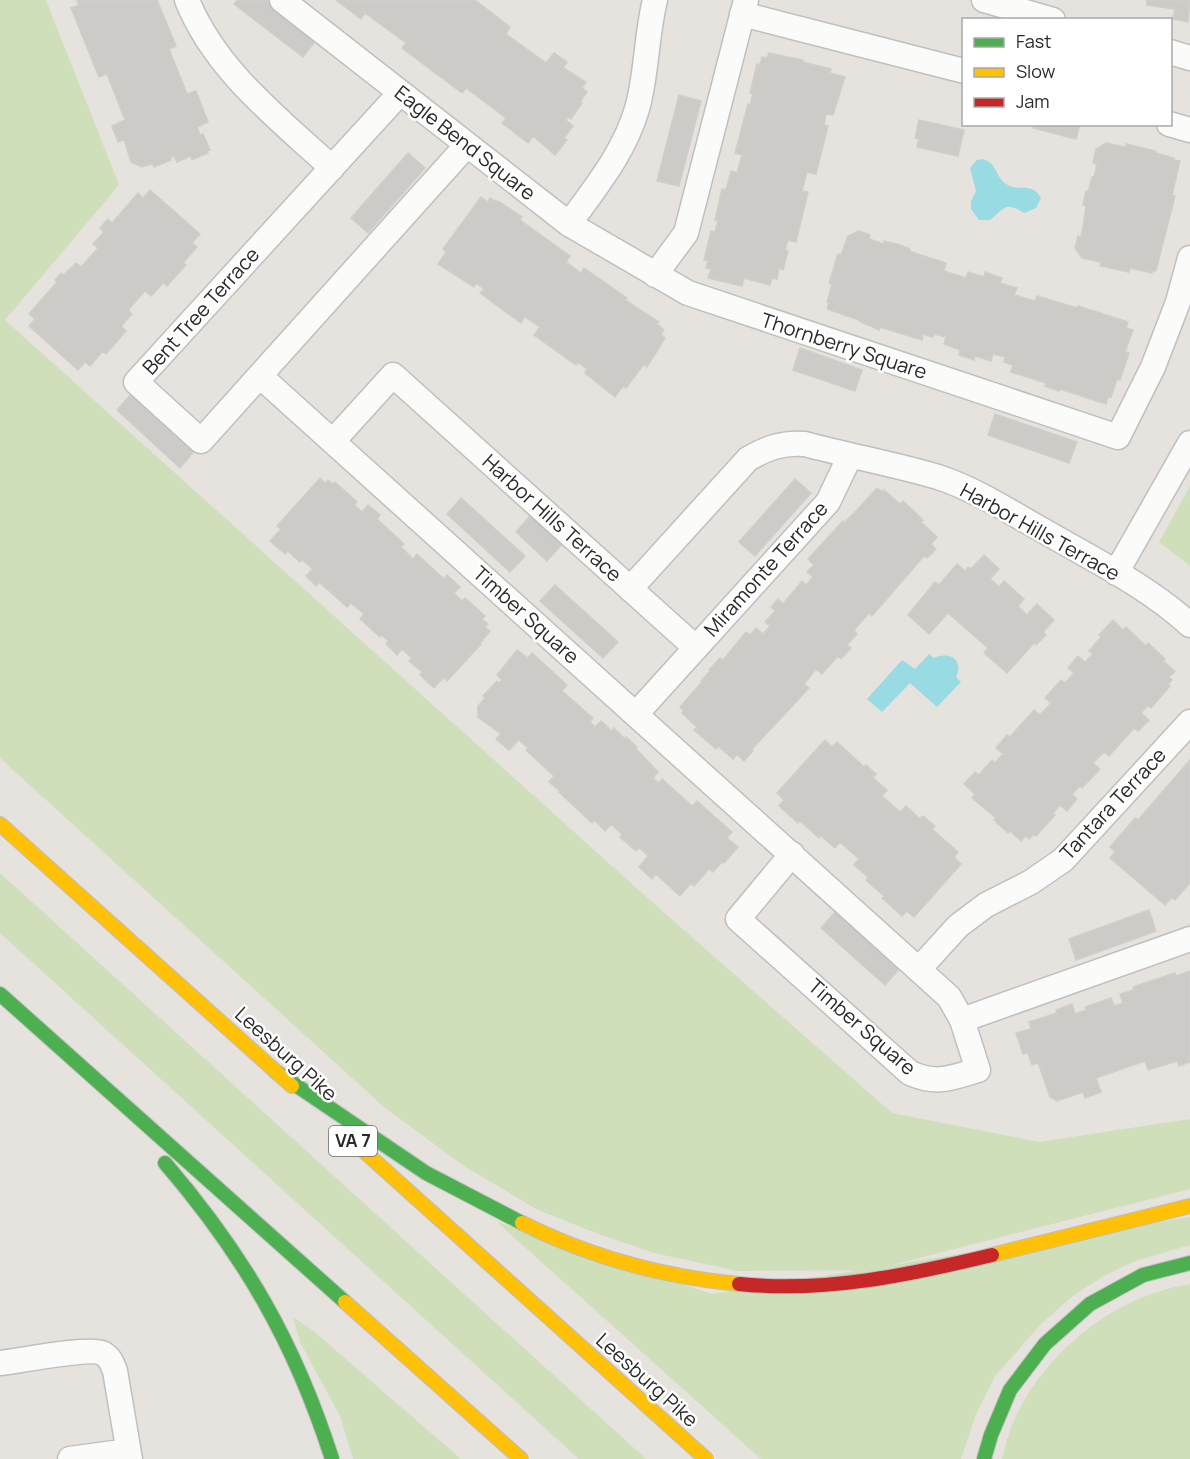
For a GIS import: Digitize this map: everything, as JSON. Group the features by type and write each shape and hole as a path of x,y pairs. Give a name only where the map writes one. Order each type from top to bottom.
{"highway":[{"name":"Leesburg Pike","path":"0,824 706,1459"},
{"path":"0,994 521,1459"},
{"path":"66,1052 154,1150 224,1235 258,1288 295,1358 332,1459"},
{"path":"275,1071 426,1173 491,1208 560,1242 627,1264 696,1280 767,1287 842,1284 921,1272 1190,1206"},
{"path":"984,1459 991,1435 1010,1390 1045,1344 1090,1304 1143,1275 1190,1263"}],"street":[{"path":"187,0 214,50 241,84 332,168"},
{"name":"Eagle Bend Square","path":"282,0 569,224 655,275"},
{"path":"569,224 609,170 625,141 637,108 655,0"},
{"path":"984,0 1046,18"},
{"path":"655,275 686,233 744,7 962,71"},
{"path":"1172,53 1190,58"},
{"name":"Bent Tree Terrace","path":"400,93 136,382 201,441 467,145"},
{"path":"1172,125 1190,130"},
{"name":"Thornberry Square","path":"655,275 707,301 1118,437 1153,367 1178,302 1190,258"},
{"name":"Harbor Hills Terrace","path":"333,441 393,375 630,589 748,459 767,448 789,443 804,444 939,477 964,488 1116,573 1172,609 1190,625"},
{"name":"Timber Square","path":"260,376 792,854 949,997 962,1020 978,1070 942,1081 925,1080 910,1073 738,919 792,854"},
{"path":"1116,573 1190,443"},
{"name":"Miramonte Terrace","path":"636,714 828,502 850,456"},
{"name":"Miramonte Terrace","path":"630,589 696,648"},
{"name":"Tantara Terrace","path":"919,969 958,926 986,905 1031,882 1064,860 1190,722"},
{"path":"962,1020 1190,939"},
{"path":"0,1363 92,1350 102,1353 111,1360 115,1371 129,1455 70,1459"}],"green space":[{"path":"0,0 46,0 119,185 5,320 643,894 892,1113 1039,1142 1190,1119 1190,1189 872,1270 738,1271 654,1253 596,1233 538,1210 464,1166 384,1107 0,758"},
{"path":"1190,486 1190,566 1159,542"},
{"path":"0,873 646,1459 579,1459 0,933"},
{"path":"1190,1217 1190,1245 1135,1261 1102,1277 1073,1296 1041,1324 995,1376 976,1414 961,1459 761,1459 497,1222 712,1294"},
{"path":"1190,1284 1190,1459 1002,1459 1011,1428 1024,1401 1040,1376 1082,1333 1134,1301"},
{"path":"293,1317 311,1329 461,1459 353,1459 340,1416 300,1342"}],"water":[{"path":"982,159 991,163 1001,179 1008,185 1030,188 1037,193 1041,198 1036,208 1024,213 1009,207 1002,209 990,220 979,220 971,209 971,201 976,191 970,168 977,160"},
{"path":"929,654 934,658 950,656 954,659 958,666 956,677 961,682 937,707 910,683 882,712 867,699 902,660 915,669"}],"building":[{"path":"77,0 157,0 176,46 169,49 187,94 196,91 208,122 197,127 210,150 207,151 208,153 192,160 191,156 177,162 174,156 170,157 171,160 154,167 153,163 142,167 131,162 124,139 118,142 112,126 125,120 107,74 99,77 71,8 79,5"},
{"path":"238,0 266,0 317,39 303,57 234,4"},
{"path":"336,0 475,0 510,27 506,34 546,63 554,53 567,62 563,68 586,82 582,88 587,92 580,102 582,103 571,119 568,117 566,120 573,126 564,138 567,140 555,155 533,136 528,143 502,123 506,118 466,88 462,93 402,48 406,43 365,13 361,19"},
{"path":"1147,0 1190,0 1188,22 1173,19 1175,9 1147,5"},
{"path":"769,53 803,60 803,62 831,69 830,73 845,77 833,115 826,114 824,125 828,126 816,174 807,172 802,191 808,192 796,242 788,240 785,250 788,251 783,270 779,268 777,279 772,278 770,285 744,278 742,286 708,278 711,269 706,268 708,261 704,260 711,231 715,232 718,220 715,220 722,189 726,190 731,171 737,173 742,155 735,153 748,104 750,105 753,94 750,93 757,64 760,65 762,57 767,58"},
{"path":"679,95 701,101 679,186 657,181"},
{"path":"919,120 964,130 958,156 917,147 919,139 915,138"},
{"path":"1034,126 1079,126 1076,139 1033,128"},
{"path":"1106,143 1126,147 1126,144 1156,151 1156,153 1180,161 1172,195 1175,196 1156,271 1152,273 1130,268 1129,272 1100,266 1101,262 1082,258 1075,248 1078,236 1081,237 1086,191 1088,192 1097,164 1093,163 1096,149"},
{"path":"408,153 425,168 368,233 351,218"},
{"path":"150,190 200,234 192,243 197,247 183,263 186,265 167,286 163,283 151,296 145,291 128,310 132,314 121,326 126,331 106,354 103,351 90,366 85,362 78,370 29,326 35,319 29,314 57,282 55,280 61,273 64,275 76,263 81,267 98,248 93,244 104,232 100,228 108,219 112,223 138,193 143,198"},
{"path":"481,197 488,202 490,198 498,201 522,217 520,220 570,256 566,262 581,273 584,268 627,298 625,300 659,322 657,324 664,330 661,334 665,338 647,367 644,364 626,388 623,386 615,397 585,373 587,369 577,362 576,365 534,335 540,327 525,317 521,323 480,293 484,289 476,283 474,287 438,264 446,252 443,249"},
{"path":"859,231 870,235 869,239 884,244 884,241 900,245 910,249 909,251 946,263 944,271 966,278 968,272 984,277 985,272 1002,278 1000,283 1017,288 1014,295 1035,301 1037,296 1128,322 1126,328 1133,330 1125,352 1129,353 1120,380 1117,379 1111,397 1108,396 1106,404 1060,389 1059,391 1045,386 1046,383 1011,372 1013,365 1004,362 1005,357 993,354 991,361 975,356 974,360 959,355 960,350 944,344 946,337 923,334 922,340 880,327 879,330 827,309 832,284 829,283 838,254 841,255 848,236"},
{"path":"800,348 862,370 855,391 793,370"},
{"path":"132,393 195,450 180,468 117,410"},
{"path":"995,414 1077,442 1069,463 988,435"},
{"path":"320,478 325,483 328,480 333,484 335,482 357,502 354,505 362,512 368,505 380,515 377,519 404,544 401,547 413,559 417,554 444,579 447,575 460,587 454,593 462,601 465,598 485,616 482,619 488,624 485,627 490,631 447,681 444,677 434,688 420,675 422,672 409,661 412,658 402,649 397,655 386,644 388,641 382,635 380,637 360,619 364,614 351,603 347,607 319,582 316,586 306,576 313,569 302,560 300,562 288,551 285,554 270,541 281,529 277,526"},
{"path":"795,479 811,493 755,556 739,542"},
{"path":"877,488 883,492 884,490 900,504 903,501 923,520 921,522 937,537 931,544 936,549 927,558 924,556 872,616 869,613 854,630 857,634 847,645 851,648 841,659 838,656 822,674 816,669 804,684 809,688 752,749 753,751 744,761 737,754 733,759 718,746 716,749 694,730 697,727 682,713 684,711 680,707 702,682 709,670 720,658 723,660 746,632 750,635 756,628 763,634 770,626 765,622 775,611 771,607 778,599 783,604 802,581 806,585 813,577 807,572 814,565 808,559"},
{"path":"461,498 525,556 510,572 447,514"},
{"path":"531,515 563,543 547,561 516,532"},
{"path":"984,555 999,569 990,579 999,587 1004,581 1024,599 1018,606 1027,615 1037,604 1054,620 1043,632 1046,635 1036,645 1034,643 1007,673 984,653 988,648 948,613 929,634 908,615 935,582 939,585 957,564 965,571 968,567 971,569"},
{"path":"555,585 618,642 603,658 540,601"},
{"path":"1113,620 1123,630 1126,627 1146,646 1148,643 1165,659 1163,661 1175,671 1169,677 1172,680 1168,684 1170,686 1151,708 1148,705 1141,713 1149,720 1138,731 1134,728 1109,756 1104,752 1093,763 1100,769 1082,788 1080,786 1072,794 1077,799 1067,811 1060,805 1053,813 1055,815 1036,836 1034,834 1029,839 1026,836 1021,841 1010,831 1008,833 994,820 996,818 972,798 975,794 964,784 975,772 979,775 992,760 995,763 1003,754 996,748 1007,735 1010,737 1034,710 1040,715 1051,703 1045,698 1061,680 1065,683 1074,673 1068,668 1078,656 1085,662 1093,654 1089,651 1101,637 1099,635"},
{"path":"517,650 528,658 532,653 567,685 562,691 593,718 590,722 595,727 601,721 612,731 614,728 637,747 636,749 658,772 653,778 659,783 662,779 692,806 697,801 732,832 727,838 738,847 724,863 722,862 713,872 709,869 694,886 691,883 680,896 656,874 652,879 639,867 648,856 639,847 636,851 620,837 622,834 611,824 605,831 594,820 592,823 559,792 549,782 554,776 526,750 528,748 519,740 509,750 496,739 501,734 478,717 478,706 485,698 483,696 497,681 499,683 502,680 497,675"},
{"path":"825,740 832,747 837,742 864,767 866,765 876,774 873,778 887,790 882,796 900,812 906,806 920,819 923,816 935,826 932,829 958,852 954,857 961,864 914,917 907,911 902,916 882,898 884,896 866,880 868,877 854,865 859,859 840,842 835,848 821,836 819,838 800,821 798,823 779,806 784,800 777,793"},
{"path":"1190,760 1190,883 1175,900 1172,897 1165,905 1110,858 1115,852 1110,847 1135,818 1138,820"},
{"path":"1149,910 1156,931 1076,960 1069,939"},
{"path":"836,911 900,968 885,985 821,928"},
{"path":"1190,971 1190,1062 1179,1066 1177,1061 1148,1070 1145,1061 1096,1078 1101,1092 1085,1098 1083,1092 1057,1101 1050,1097 1038,1063 1032,1065 1028,1053 1023,1054 1016,1033 1031,1029 1029,1022 1057,1013 1056,1010 1072,1004 1075,1014 1086,1010 1085,1007 1111,998 1114,1006 1123,1003 1120,994 1134,990 1133,987 1175,973 1176,976"}],"traffic: fast":[{"path":"0,994 345,1302"},
{"path":"275,1071 426,1173 522,1223"},
{"path":"165,1163 219,1232 243,1266 264,1302 301,1377 332,1459"},
{"path":"984,1459 991,1435 1010,1390 1045,1344 1090,1304 1143,1275 1190,1263"}],"traffic: slow":[{"path":"0,824 292,1086"},
{"path":"366,1153 706,1459"},
{"path":"992,1255 1190,1206"},
{"path":"522,1223 574,1246 628,1264 655,1271 739,1284"},
{"path":"345,1302 521,1459"}],"traffic: jam":[{"path":"739,1284 771,1286 835,1284 898,1275 992,1255"}]}
